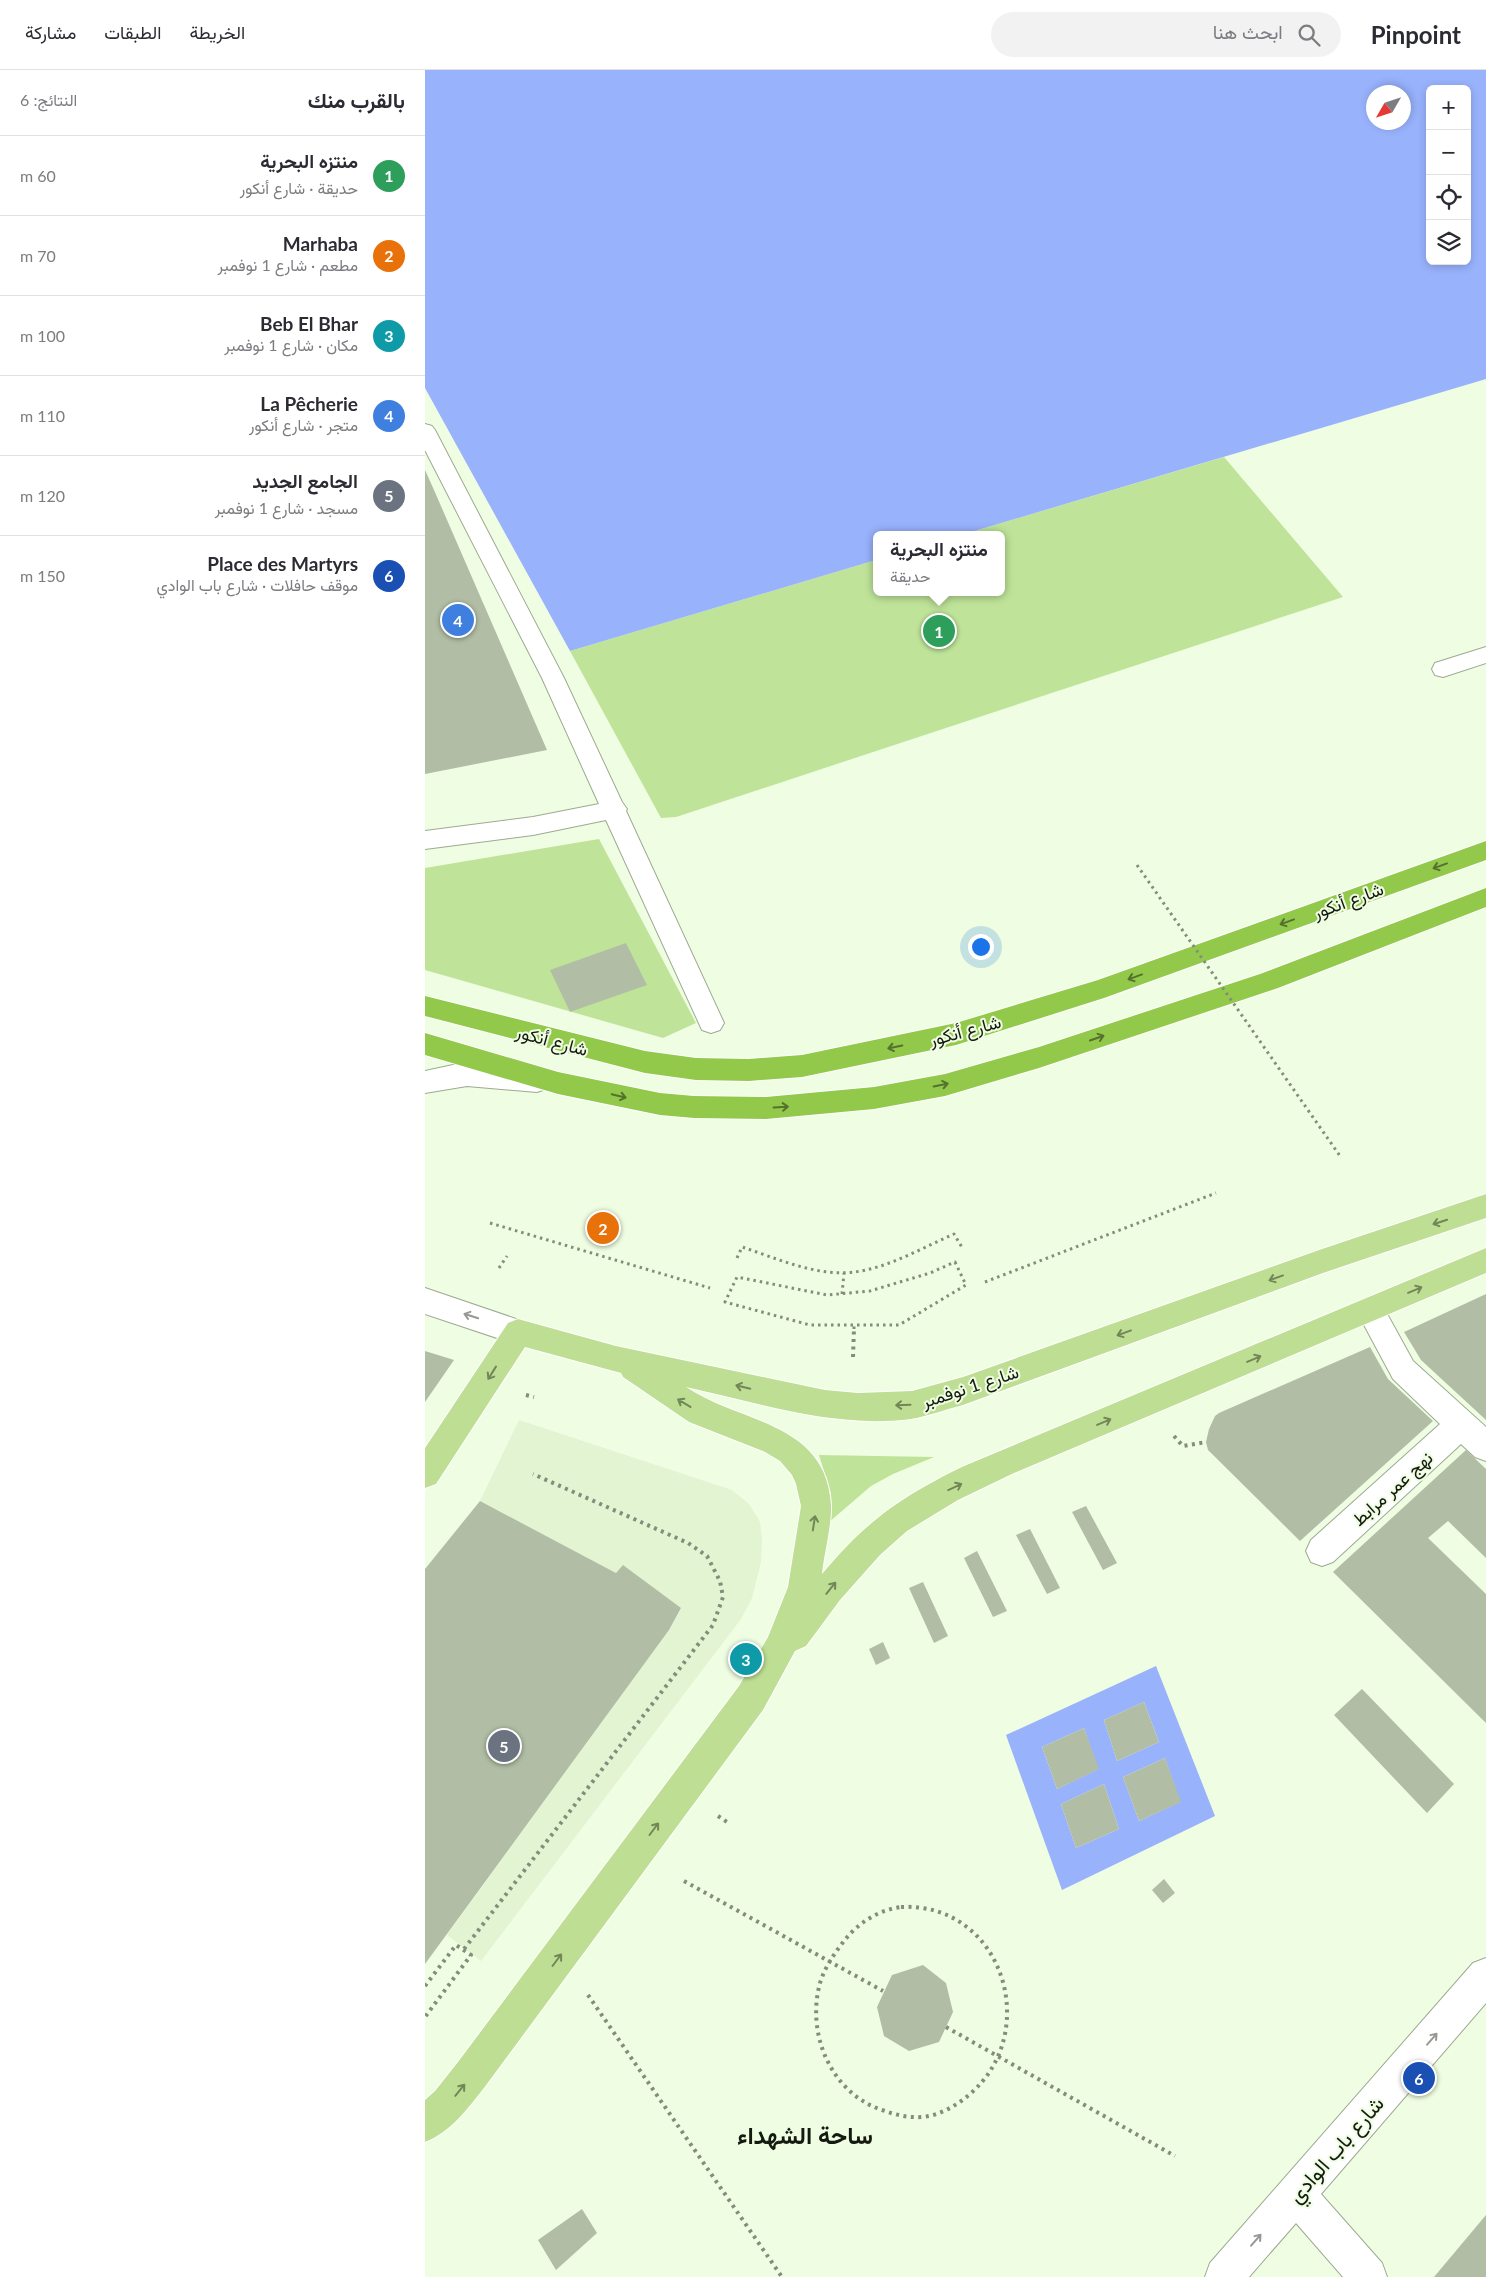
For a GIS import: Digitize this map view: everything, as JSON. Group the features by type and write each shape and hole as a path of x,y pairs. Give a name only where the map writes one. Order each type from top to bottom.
{"highway":[{"name":"شارع أنكور","path":"425,1006 645,1062 705,1069 749,1070 802,1066 956,1034 1104,988 1486,850"},
{"path":"425,1044 571,1085 630,1098 692,1106 755,1108 818,1105 911,1091 977,1077 1033,1060 1271,980 1486,897"}],"main road":[{"name":"شارع 1 نوفمبر","path":"517,1332 616,1359 825,1404 858,1407 912,1405 963,1391 1322,1261 1481,1207"},
{"path":"425,2124 448,2104 471,2075 751,1698 800,1628 869,1544 897,1520 947,1490 996,1468 1486,1260"},
{"path":"425,1474 517,1332"},
{"path":"616,1359 700,1412 785,1446 798,1457 808,1472 815,1494 816,1506 804,1587 780,1646 751,1698"}],"street":[{"path":"425,430 553,678 615,809 711,1023"},
{"path":"1443,669 1486,655"},
{"path":"425,840 533,826 615,809"},
{"path":"425,1082 454,1074 480,1074 571,1085"},
{"path":"425,1301 517,1332"},
{"path":"1370,1310 1403,1370 1486,1447"},
{"name":"نهج عمر مرابط","path":"1322,1552 1461,1424"},
{"name":"شارع باب الوادي","path":"1223,2277 1486,1976"},
{"path":"1296,2194 1369,2277"}],"path":[{"path":"1137,865 1340,1156"},
{"path":"985,1282 1216,1193"},
{"path":"490,1223 710,1288"},
{"path":"737,1258 742,1247 820,1270 844,1273 864,1271 954,1234 963,1249"},
{"path":"499,1268 507,1256"},
{"path":"955,1262 966,1285 899,1325 854,1325 810,1325 725,1302 737,1277 827,1295 842,1294 870,1291 930,1273 955,1262"},
{"path":"842,1294 844,1273"},
{"path":"853,1357 854,1325"},
{"path":"1172,1434 1183,1446 1205,1442"},
{"path":"464,1950 713,1625 723,1597 720,1581 707,1556 694,1548 533,1474"},
{"path":"684,1881 883,1991"},
{"path":"924,1907 955,1916 980,1937 999,1966 1008,2001 1005,2038 998,2056 992,2071 968,2098 941,2113 910,2118 880,2113 852,2096 831,2072 819,2041 815,2008 822,1975 838,1944 863,1921 892,1908 924,1907"},
{"path":"425,1986 456,1945 471,1956 427,2011 425,2017"},
{"path":"585,1990 782,2277"},
{"path":"946,2027 1175,2156"}],"shaded area":[{"path":"519,1420 732,1490 749,1504 760,1522 762,1539 761,1562 752,1598 741,1619 481,1961 447,1935 669,1630 681,1609 623,1565 616,1573 480,1501"}],"green space":[{"path":"1224,457 1343,597 676,817 661,818 570,651 873,561 873,596 1005,596 1005,531 974,531"},
{"path":"599,839 696,1023 663,1038 425,970 425,868"},
{"path":"819,1455 934,1457 893,1474 871,1486 828,1523 831,1494"}],"water":[{"path":"425,70 1486,70 1486,379 974,531 873,531 873,561 570,651 425,388"},
{"path":"1156,1666 1215,1816 1062,1890 1006,1735","holes":["1144,1702 1159,1742 1117,1761 1104,1720","1084,1728 1098,1769 1057,1789 1042,1747","1165,1758 1180,1802 1139,1821 1123,1777","1104,1784 1119,1829 1076,1848 1061,1804"]}],"building":[{"path":"425,470 434,490 547,750 425,774"},
{"path":"626,943 647,985 570,1012 550,970"},
{"path":"1486,1294 1486,1420 1421,1360 1404,1332"},
{"path":"1370,1347 1388,1379 1433,1421 1300,1541 1208,1450 1206,1442 1209,1429 1215,1416 1219,1413"},
{"path":"425,1351 454,1360 425,1402"},
{"path":"1466,1450 1486,1469 1486,1558 1448,1521 1428,1538 1486,1594 1486,1723 1333,1572"},
{"path":"480,1501 616,1573 623,1565 681,1608 669,1630 425,1964 425,1569"},
{"path":"1086,1506 1117,1563 1103,1570 1072,1512"},
{"path":"1030,1529 1060,1588 1047,1594 1016,1535"},
{"path":"977,1551 1007,1611 993,1617 964,1558"},
{"path":"923,1582 948,1636 934,1643 909,1588"},
{"path":"883,1642 890,1658 876,1665 869,1649"},
{"path":"1362,1689 1454,1784 1427,1813 1334,1715"},
{"path":"1144,1702 1159,1742 1117,1761 1104,1720"},
{"path":"1084,1728 1099,1769 1057,1789 1042,1747"},
{"path":"1165,1758 1181,1802 1139,1821 1123,1777"},
{"path":"1104,1784 1119,1829 1076,1848 1061,1804"},
{"path":"1164,1879 1175,1893 1163,1903 1152,1890"},
{"path":"923,1965 946,1983 953,2012 939,2042 909,2051 884,2036 877,2007 892,1975"},
{"path":"582,2209 597,2233 556,2270 538,2240"},
{"path":"1486,2215 1486,2277 1434,2277"}],"place":[{"name":"La Pêcherie","path":"458,620"},
{"name":"منتزه البحرية","path":"939,631"},
{"name":"Marhaba","path":"603,1228"},
{"name":"Beb El Bhar","path":"746,1659"},
{"name":"الجامع الجديد","path":"504,1746"},
{"name":"Place des Martyrs","path":"1419,2078"}],"district":[{"name":"ساحة الشهداء","path":"805,2134"}]}
